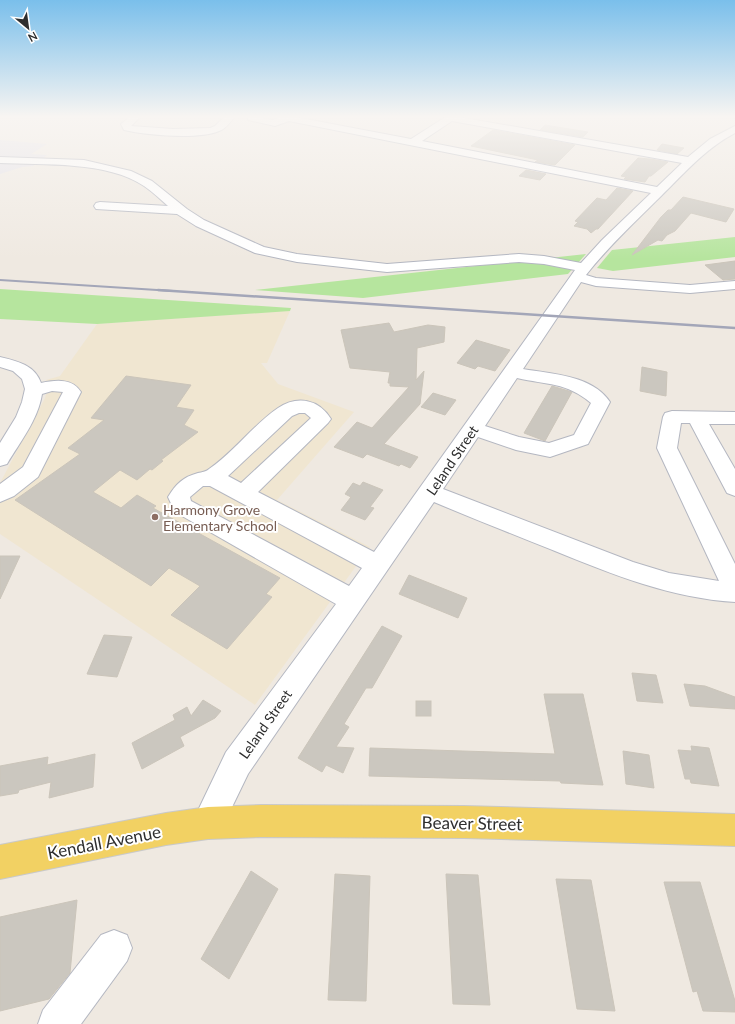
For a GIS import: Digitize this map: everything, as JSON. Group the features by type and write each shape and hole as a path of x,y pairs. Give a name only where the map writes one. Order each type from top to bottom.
{"main road":[{"name":"Beaver Street","path":"208,824 260,820 348,820 735,830"},
{"name":"Kendall Avenue","path":"0,862 166,829 208,824"}],"street":[{"path":"0,167 20,164"},
{"path":"87,164 127,173 148,183 180,210 200,223 235,240 260,250 297,258 387,268 519,258 544,260 580,272 596,282 690,289 735,285"},
{"path":"526,164 660,191"},
{"name":"Leland Street","path":"208,824 237,763 430,492 580,272 686,164"},
{"path":"100,206 180,210"},
{"path":"0,362 9,363 24,370 32,379 35,390 30,409 0,459"},
{"path":"473,429 516,443 550,450 581,439 602,402 592,393 553,378 526,376 512,371"},
{"path":"0,494 31,472 72,392 68,387 52,386 35,390"},
{"path":"213,478 285,412 299,405 311,407 319,413 321,419 318,424 243,494"},
{"path":"735,418 672,417 667,448 735,591"},
{"path":"696,417 735,488"},
{"path":"353,600 183,506 179,497 185,486 200,478 213,478 378,565"},
{"path":"430,492 616,566 658,581 688,587 735,591"},
{"path":"57,1024 114,948"}],"shaded area":[{"path":"0,164 36,164 33,166 22,167 0,174"},
{"name":"Harmony Grove Elementary School","path":"290,311 267,363 261,363 278,384 354,412 277,500 370,547 255,705 0,534 0,483 45,398 47,391 46,380 60,376 97,324"}],"green space":[{"path":"735,237 735,257 613,271 597,268 612,250"},
{"path":"586,254 568,274 363,298 255,290"},
{"path":"0,289 291,308 290,311 97,324 0,319"}],"building":[{"path":"633,164 666,164 649,176 645,182 624,179 626,177 621,176"},
{"path":"526,170 546,174 540,180 519,176"},
{"path":"617,188 633,191 598,229 591,233 587,229 574,226 578,222 575,221 597,198 606,200"},
{"path":"683,197 734,209 726,222 691,213 675,231 667,235 662,241 658,240 632,255 661,217 668,210 671,210"},
{"path":"735,261 735,279 723,280 705,265"},
{"path":"389,323 394,332 428,325 445,327 444,342 417,348 416,380 424,371 420,404 384,444 418,457 410,468 401,464 399,466 367,454 363,458 334,447 357,422 372,428 409,387 390,386 390,383 388,383 390,372 350,368 341,330"},
{"path":"476,340 510,350 495,371 478,366 475,369 457,363"},
{"path":"642,367 667,372 666,396 640,391"},
{"path":"126,376 191,385 176,407 194,410 184,425 198,432 161,460 163,461 152,470 150,469 137,480 120,470 93,492 121,508 137,495 156,506 153,508 280,578 266,594 272,597 227,649 171,615 200,586 169,568 151,586 15,500 80,454 68,448 104,420 91,418"},
{"path":"552,386 572,392 545,441 524,433"},
{"path":"433,393 456,400 445,415 421,407"},
{"path":"363,482 383,490 370,507 374,508 365,520 341,510 351,497 345,494 353,483 360,486"},
{"path":"0,556 20,556 0,599"},
{"path":"409,575 467,598 458,618 399,594"},
{"path":"382,626 402,636 372,688 366,688 344,724 349,727 336,747 354,748 343,773 326,765 322,772 298,758"},
{"path":"104,635 132,637 117,677 87,674"},
{"path":"632,673 656,675 663,703 637,701"},
{"path":"684,684 705,686 735,697 735,709 690,706"},
{"path":"544,694 583,694 603,785 561,783 560,781 369,776 370,748 555,754"},
{"path":"203,700 221,711 215,718 180,737 184,746 142,769 132,743 175,720 173,715 187,707 191,716"},
{"path":"416,701 431,701 431,716 416,716"},
{"path":"691,746 709,748 719,786 691,783 690,779 685,779 678,750 692,751"},
{"path":"623,751 649,755 654,788 626,784"},
{"path":"95,754 93,787 49,798 51,782 19,790 18,793 0,796 0,766 48,757 47,765"},
{"path":"251,871 278,889 229,979 201,959"},
{"path":"335,874 370,876 366,1001 328,1000"},
{"path":"446,874 478,875 490,1005 453,1004"},
{"path":"556,879 591,880 615,1011 577,1009"},
{"path":"664,882 700,882 735,1001 735,1012 703,1011 697,991 693,992"},
{"path":"77,900 70,973 49,999 0,1011 0,917"}],"railway":[{"path":"0,280 173,291"},
{"path":"158,290 735,328"}],"place":[{"name":"Harmony Grove Elementary School","path":"155,517"}]}
